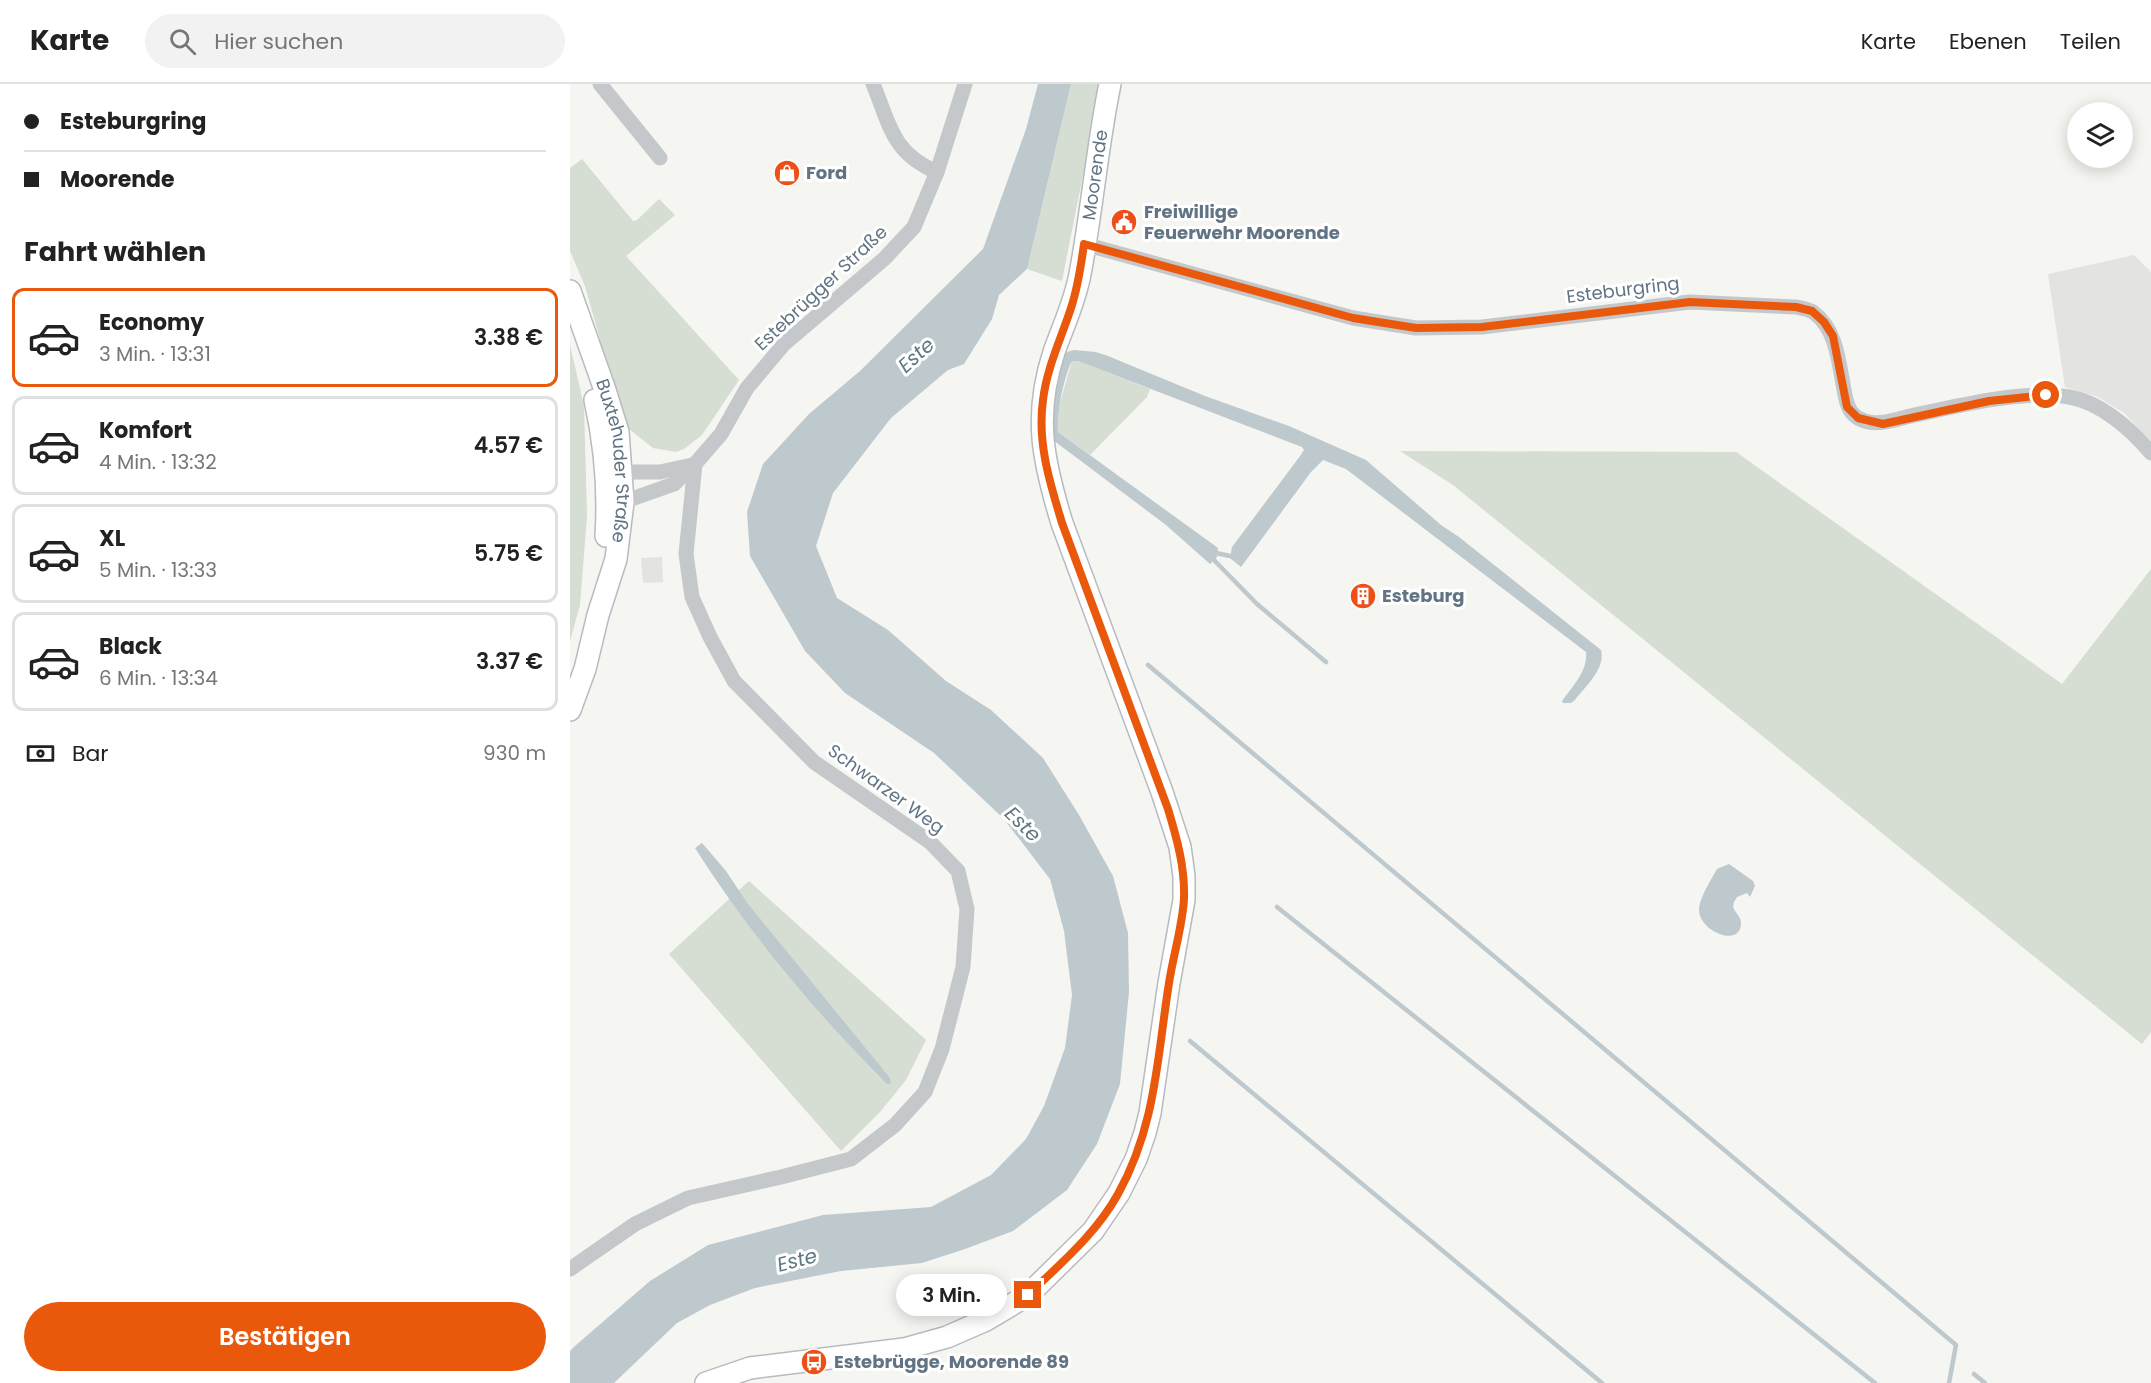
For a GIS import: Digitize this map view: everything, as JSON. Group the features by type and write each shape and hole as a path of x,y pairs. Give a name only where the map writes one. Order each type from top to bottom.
{"street":[{"path":"600,84 660,158"},
{"path":"873,84 897,142 914,160 937,172"},
{"name":"Estebrügger Straße","path":"615,502 674,484 721,434 747,388 784,344 884,259 914,227 937,172 965,84"},
{"name":"Moorende","path":"706,1383 750,1368 904,1349 947,1337 986,1320 1028,1295 1093,1232 1119,1193 1136,1159 1145,1132 1184,900 1184,876 1180,847 1062,523 1043,454 1041,423 1046,381 1053,354 1072,308 1080,275 1110,84"},
{"name":"Esteburgring","path":"1084,244 1353,318 1416,328 1482,327 1690,302 1796,307 1812,311 1824,322 1833,336 1847,407 1858,418 1883,424 1989,401 2046,395 2071,397 2094,406 2120,423 2151,453"},
{"name":"Buxtehuder Straße","path":"570,291 618,432 614,472 616,559 598,615 585,669 570,710"},
{"path":"614,472 660,472 695,464"},
{"name":"Schwarzer Weg","path":"570,1269 635,1224 688,1198 851,1158 895,1125 925,1092 942,1049 963,967 967,909 958,872 930,842 814,762 734,681 710,637 692,597 686,554 695,464"}],"shaded area":[{"path":"1071,84 1101,84 1062,281 1027,269"},
{"path":"582,159 633,221 637,220 659,199 675,215 626,256 739,380 702,435 684,449 676,452 653,448 624,425 585,286 570,251 570,168"},
{"path":"2134,255 2151,272 2151,441 2124,413 2098,397 2065,387 2048,274"},
{"path":"570,345 584,406 587,516 580,605 570,641"},
{"path":"1072,361 1078,361 1150,389 1147,397 1090,455 1058,432 1055,420"},
{"path":"1400,451 1736,452 2062,684 2151,569 2151,1032 2142,1044 1453,485"},
{"path":"662,557 663,582 643,583 641,558"},
{"path":"749,881 926,1040 906,1080 880,1112 841,1151 669,954"}],"water":[{"name":"Este","path":"1038,84 1071,84 1027,269 999,295 992,319 964,364 948,370 891,418 833,493 816,546 837,598 888,630 946,681 991,710 1043,758 1079,815 1113,876 1128,933 1129,992 1120,1084 1097,1144 1067,1190 1013,1231 922,1263 841,1271 755,1288 710,1305 677,1323 614,1383 570,1383 570,1351 575,1346 650,1281 708,1245 823,1215 931,1207 991,1175 1026,1139 1044,1106 1065,1048 1072,995 1064,931 1050,879 1003,818 934,753 845,693 805,651 750,556 747,512 763,464 809,414 860,371 983,249 1026,129"},
{"path":"1074,350 1096,352 1108,356 1205,396 1289,426 1366,460 1441,525 1601,650 1602,657 1598,670 1575,700 1571,703 1563,703 1562,701 1582,672 1586,652 1346,469 1323,460 1311,472 1241,567 1230,558 1232,547 1300,456 1304,450 1302,447 1078,361 1072,361 1061,396 1058,432 1218,548 1217,557 1210,564 1166,525 1053,440 1051,422 1061,361 1067,352"},
{"path":"702,843 726,871 748,904 890,1078 891,1084 887,1084 834,1029 760,941 695,848"},
{"path":"1729,864 1753,881 1755,886 1750,897 1747,893 1737,897 1734,902 1733,907 1741,923 1739,931 1727,936 1711,930 1705,924 1700,916 1699,908 1717,869"}],"waterway":[{"path":"1211,552 1235,557"},
{"path":"1211,557 1257,604 1326,662"},
{"path":"1148,665 1956,1345 1949,1383"},
{"path":"1277,907 1875,1383"},
{"path":"1190,1041 1602,1383"},
{"path":"1974,1374 1985,1383"}],"place":[{"name":"Ford","path":"787,173"},
{"name":"Freiwillige Feuerwehr Moorende","path":"1124,222"},
{"name":"Esteburg","path":"1363,596"},
{"name":"Estebrügge, Moorende 89","path":"814,1362"}],"route":[{"path":"1028,1295 1093,1232 1107,1214 1136,1159 1150,1113 1184,900 1184,876 1180,847 1168,809 1062,523 1043,454 1041,423 1046,381 1053,354 1072,308 1084,244 1353,318 1416,328 1482,327 1690,302 1796,307 1812,311 1824,322 1833,336 1847,407 1858,418 1883,424 1989,401 2046,395"}]}
